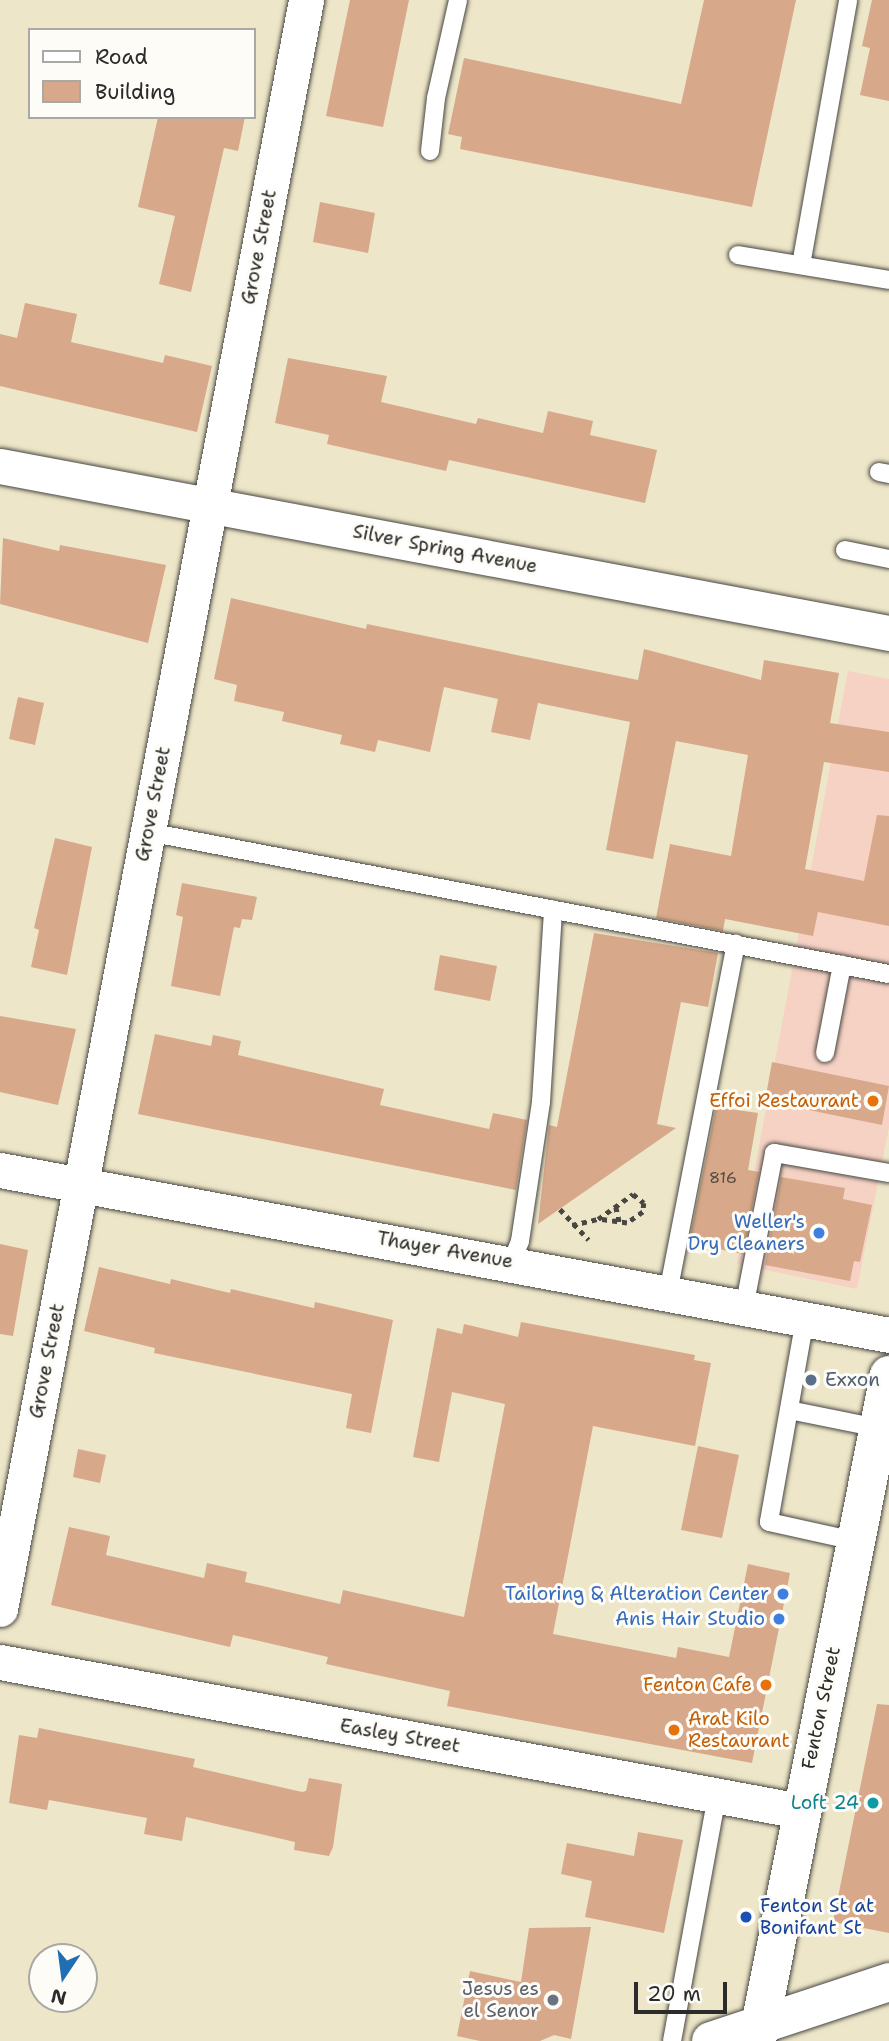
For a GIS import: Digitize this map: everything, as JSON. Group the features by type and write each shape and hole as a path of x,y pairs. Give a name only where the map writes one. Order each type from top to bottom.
{"street":[{"name":"Grove Street","path":"0,1609 306,0"},
{"name":"Silver Spring Avenue","path":"0,466 889,633"},
{"name":"Thayer Avenue","path":"0,1170 512,1261 889,1335"},
{"name":"Fenton Street","path":"758,2034 800,1811 889,1375"},
{"name":"Easley Street","path":"0,1662 800,1811"},
{"path":"711,2041 758,2034 889,1982"}],"lane":[{"path":"430,151 436,98 458,0"},
{"path":"801,265 848,0"},
{"path":"738,254 889,279"},
{"path":"845,550 889,559"},
{"path":"148,832 889,974"},
{"path":"512,1261 520,1241 541,1102 553,909"},
{"path":"668,1293 736,944"},
{"path":"825,1053 842,965"},
{"path":"744,1308 774,1153 889,1173"},
{"path":"805,1319 769,1522 855,1541"},
{"path":"789,1410 878,1429"},
{"path":"672,2041 717,1796"}],"path":[{"path":"572,1225 598,1219 633,1194 644,1203 637,1219 620,1224 598,1219"},
{"path":"617,1207 620,1224"},
{"path":"560,1209 572,1225 589,1240"}],"shaded area":[{"path":"848,671 889,679 889,1127 857,1289 737,1264"}],"building":[{"path":"350,0 409,0 383,127 326,116"},
{"path":"704,0 796,0 752,207 460,149 462,137 448,134 464,58 681,104"},
{"path":"872,0 889,0 889,101 860,95 870,48 862,46"},
{"path":"158,119 245,119 238,151 224,148 191,292 159,284 175,216 138,207"},
{"path":"320,202 375,213 368,253 313,242"},
{"path":"25,303 77,314 71,342 163,363 165,355 212,366 197,432 0,386 0,334 17,338"},
{"path":"288,358 387,376 381,402 476,424 478,418 543,433 548,411 593,421 590,435 657,450 645,503 449,460 446,471 327,444 329,435 275,423"},
{"path":"3,538 59,551 60,545 166,565 148,643 0,604"},
{"path":"231,598 366,629 367,624 638,680 644,649 761,680 764,660 839,673 830,723 889,732 889,772 824,762 805,869 864,881 877,815 889,816 889,926 818,912 813,936 725,919 723,931 656,918 670,844 731,856 748,755 676,741 653,859 606,850 630,722 538,703 530,740 491,732 498,699 444,687 430,752 378,740 375,752 340,744 342,735 282,721 284,712 234,701 237,685 214,679"},
{"path":"18,697 44,703 35,745 9,739"},
{"path":"55,838 92,847 67,975 31,967 39,930 34,928"},
{"path":"182,883 257,897 252,920 242,919 240,928 234,927 220,996 171,986 183,917 176,915"},
{"path":"594,933 718,953 708,1007 681,1002 657,1124 676,1128 538,1224 549,1125 557,1127"},
{"path":"440,955 497,966 490,1001 434,990"},
{"path":"0,1016 76,1029 58,1105 0,1092"},
{"path":"155,1034 211,1046 213,1035 241,1041 238,1055 384,1089 380,1105 489,1129 493,1113 527,1120 516,1190 138,1114"},
{"path":"772,1062 889,1086 882,1125 765,1101"},
{"path":"716,1107 758,1113 748,1170 759,1172 743,1254 689,1243"},
{"name":"Weller's Dry Cleaners","path":"781,1177 845,1188 843,1199 872,1205 860,1262 854,1261 850,1281 765,1265"},
{"path":"0,1244 28,1250 13,1336 0,1334"},
{"path":"99,1267 170,1284 171,1279 230,1293 231,1289 314,1308 315,1302 393,1320 371,1433 346,1428 352,1394 154,1353 155,1348 84,1331"},
{"path":"521,1322 695,1355 694,1360 711,1363 695,1446 593,1426 553,1634 676,1658 678,1647 729,1657 748,1564 790,1573 752,1763 447,1706 450,1691 326,1664 328,1657 233,1635 230,1647 51,1605 69,1527 110,1536 106,1555 204,1578 207,1563 247,1572 245,1582 340,1604 343,1590 464,1617 505,1404 452,1392 439,1462 413,1457 437,1328 462,1334 464,1324 518,1337"},
{"path":"698,1446 739,1455 722,1538 681,1530"},
{"path":"78,1449 106,1455 100,1483 73,1477"},
{"name":"Loft 24","path":"877,1704 889,1705 889,1933 833,1922"},
{"path":"39,1728 195,1759 193,1767 302,1792 306,1791 309,1778 342,1784 333,1847 329,1856 294,1850 295,1842 186,1817 182,1841 144,1834 147,1818 49,1800 47,1810 9,1803 19,1735 37,1738"},
{"path":"638,1832 683,1840 664,1933 585,1917 592,1881 561,1874 567,1843 634,1856"},
{"name":"Jesus es el Senor","path":"591,1927 571,2039 554,2035 540,2041 480,2041 457,2036 470,1971 521,1982 529,1928"}],"place":[{"name":"Effoi Restaurant","path":"873,1101"},
{"name":"Weller's Dry Cleaners","path":"819,1233"},
{"name":"Exxon","path":"811,1380"},
{"name":"Tailoring & Alteration Center","path":"783,1594"},
{"name":"Anis Hair Studio","path":"779,1619"},
{"name":"Fenton Cafe","path":"766,1685"},
{"name":"Arat Kilo Restaurant","path":"674,1730"},
{"name":"Loft 24","path":"873,1803"},
{"name":"Fenton St at Bonifant St","path":"746,1917"},
{"name":"Jesus es el Senor","path":"553,2000"}]}
